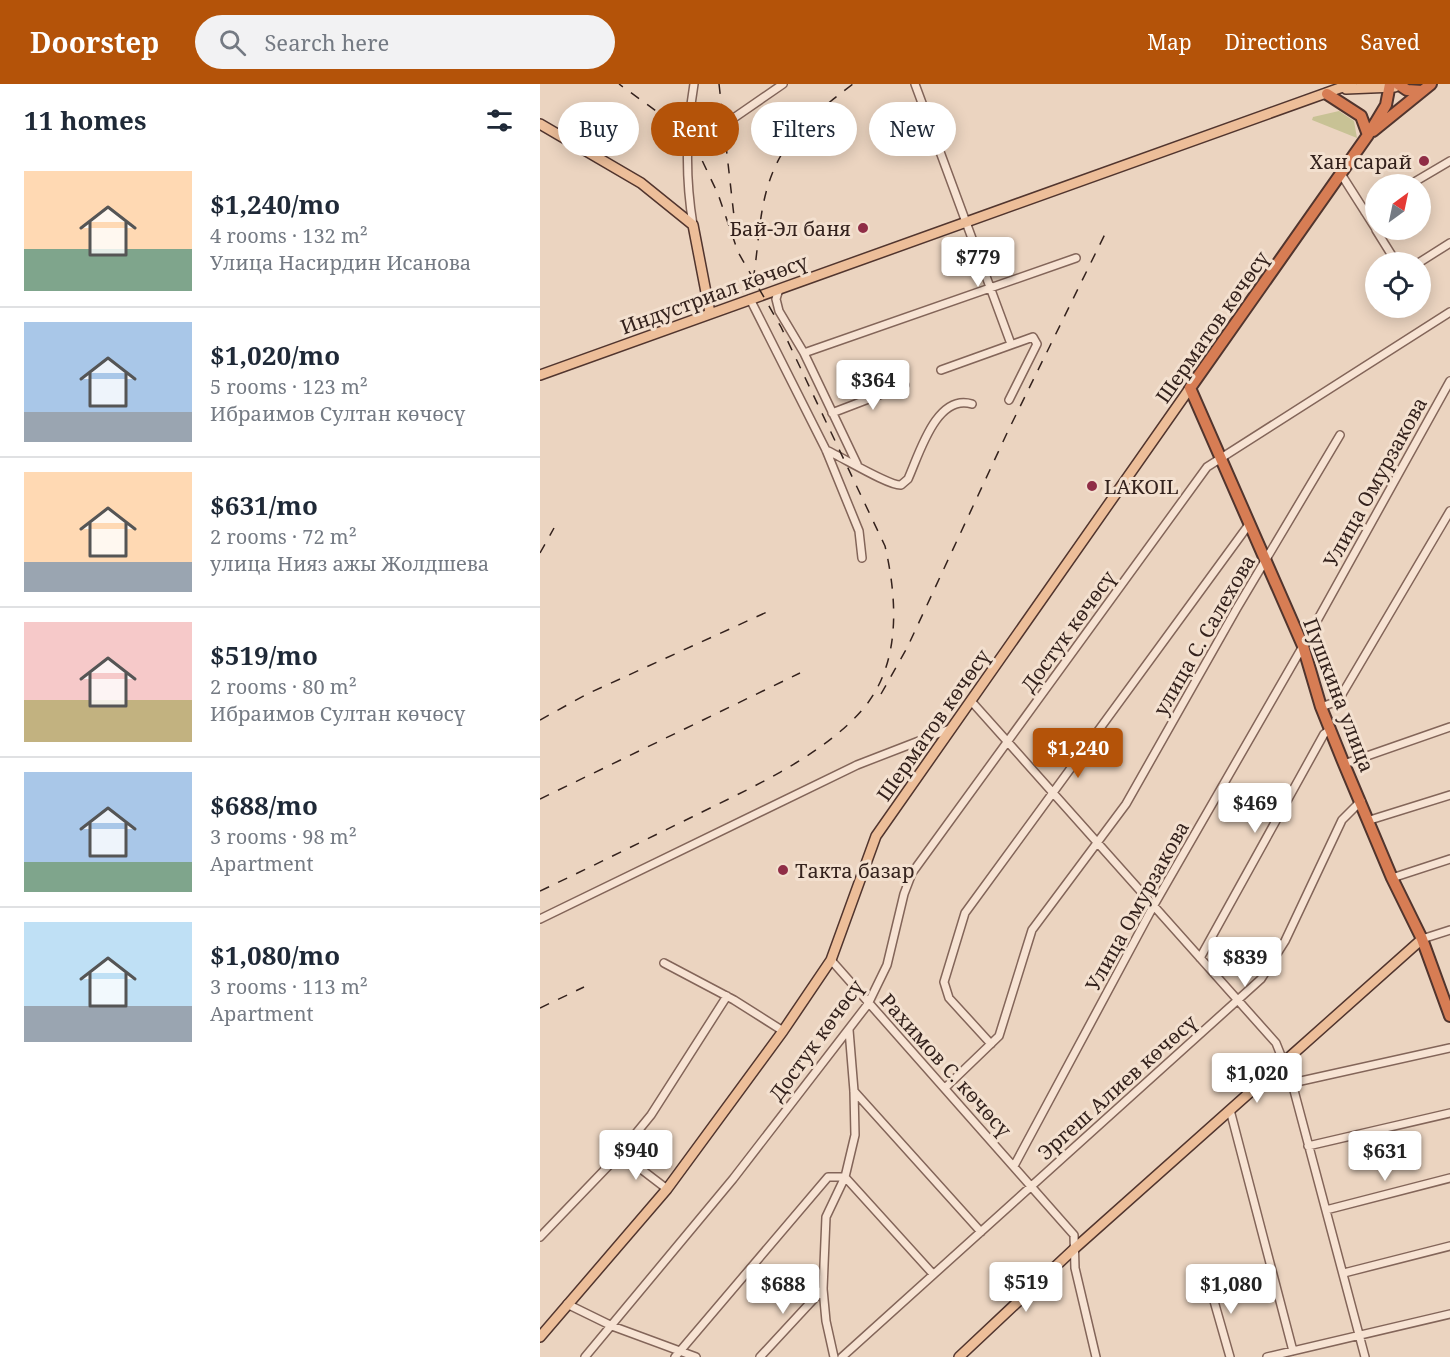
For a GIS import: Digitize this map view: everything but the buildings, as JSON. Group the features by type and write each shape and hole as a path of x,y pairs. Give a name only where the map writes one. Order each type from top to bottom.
{"highway":[{"path":"1368,135 1396,86 1426,87"},
{"path":"1368,135 1426,87"},
{"path":"1327,94 1351,107 1361,116 1368,135"},
{"name":"Шерматов көчөсү","path":"1190,388 1368,135"},
{"name":"Пушкина улица","path":"1190,388 1303,646 1322,707 1344,764 1370,820 1392,878 1447,996 1450,1016"}],"main road":[{"path":"1340,89 1351,84"},
{"path":"1340,89 1396,86"},
{"name":"Индустриал көчөсү","path":"540,375 1340,89"},
{"path":"540,124 641,183 693,225 710,313"},
{"name":"Шерматов көчөсү","path":"540,1337 667,1189 783,1031 831,960 876,836 1190,388"},
{"path":"958,1357 1074,1250 1422,939"}],"street":[{"path":"692,102 694,84"},
{"path":"739,114 783,84"},
{"path":"915,84 1011,344"},
{"path":"686,156 693,225"},
{"path":"1428,174 1450,161"},
{"path":"1341,174 1365,212"},
{"path":"1431,255 1450,243"},
{"path":"804,353 1076,258"},
{"path":"779,289 776,299 779,311 804,353 857,464"},
{"path":"750,299 826,450 859,531 862,558"},
{"name":"Достук көчөсү","path":"585,1357 733,1179 868,1004 886,965 904,894 912,873 1207,467 1450,312"},
{"path":"941,370 1033,337 1037,344 1009,400"},
{"name":"Улица Омурзакова","path":"1014,1166 1154,905 1303,646 1450,381"},
{"path":"832,413 905,385"},
{"path":"826,450 857,464 893,486 901,485 908,479 934,420 955,404 965,401 972,404"},
{"name":"улица С. Салехова","path":"945,1088 999,1036 1032,930 1126,804 1340,435"},
{"path":"1322,707 1338,700 1449,518"},
{"path":"991,1044 950,998 944,982 965,913 1251,523"},
{"path":"972,702 1276,1043 1292,1083 1365,1357"},
{"path":"1344,764 1450,727"},
{"path":"540,919 857,765 953,728"},
{"path":"1200,958 1324,734 1331,729"},
{"path":"1370,820 1450,795"},
{"name":"Эргеш Алиев көчөсү","path":"842,1357 1261,979 1286,941 1342,820 1361,801"},
{"path":"1392,878 1450,860"},
{"path":"1422,939 1450,930"},
{"name":"Рахимов С. көчөсү","path":"831,960 1074,1235 1075,1268 1096,1357"},
{"path":"664,963 727,996 783,1031"},
{"path":"540,1237 620,1153 676,1080 727,996"},
{"path":"834,1357 826,1321 823,1289 826,1217 845,1177 855,1135 849,1030"},
{"path":"1292,1083 1450,1048"},
{"path":"854,1091 981,1232"},
{"path":"1230,1110 1293,1351"},
{"path":"1308,1146 1450,1113"},
{"path":"620,1153 667,1189"},
{"path":"678,1354 828,1177 845,1177 933,1274"},
{"path":"1326,1210 1450,1178"},
{"path":"1344,1273 1450,1246"},
{"path":"1208,1280 1230,1357"},
{"path":"760,1357 823,1289"},
{"path":"567,1304 678,1354 696,1357"},
{"path":"1267,1357 1450,1314"}],"shaded area":[{"path":"1339,111 1354,121 1357,138 1312,120 1313,117"}],"railway":[{"path":"540,891 786,769 831,739 867,704 878,686 886,668 893,628 892,586 885,546 781,327 738,252 718,194 700,156 674,124 619,84"},
{"path":"719,84 735,225"},
{"path":"753,280 762,211 774,169 793,137 820,110 853,84"},
{"path":"881,694 907,648 1008,431 1105,234"},
{"path":"540,553 554,528"},
{"path":"540,720 587,694 767,612"},
{"path":"540,799 800,673"},
{"path":"540,1008 584,987"}],"place":[{"name":"Хан сарай","path":"1424,161"},
{"name":"Бай-Эл баня","path":"863,228"},
{"name":"LAKOIL","path":"1092,486"},
{"name":"Такта базар","path":"783,870"}]}
